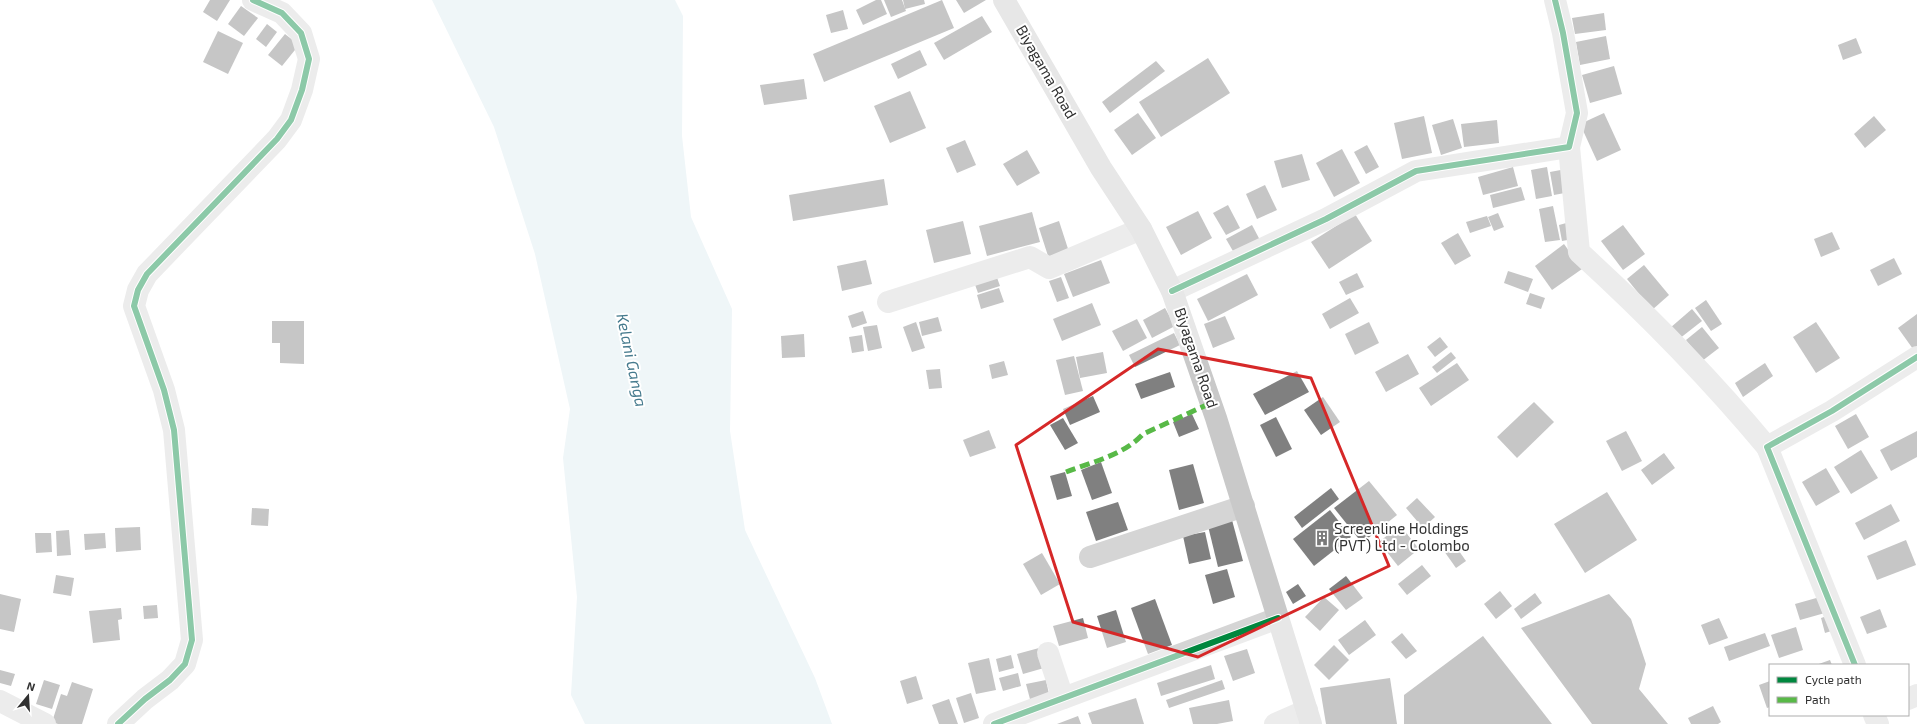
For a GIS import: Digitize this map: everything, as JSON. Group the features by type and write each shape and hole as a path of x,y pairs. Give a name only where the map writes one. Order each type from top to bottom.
{"main road":[{"name":"Biyagama Road","path":"1004,0 1101,168 1141,229 1172,291 1216,418 1309,717"}],"street":[{"path":"118,724 145,699 170,680 185,664 192,640 174,430 164,390 134,306 138,290 147,274 277,139 291,120 302,90 309,59 301,33 282,13 252,0"},
{"path":"1555,0 1563,33 1577,113 1569,147 1579,252 1642,310 1724,396 1767,447 1855,664"},
{"path":"1172,291 1326,219 1416,171 1569,147"},
{"path":"888,302 1030,257 1049,268 1141,229"},
{"path":"1767,447 1832,411 1917,357"},
{"path":"1090,557 1244,506"},
{"path":"994,724 1278,618"},
{"path":"1048,653 1064,698"},
{"path":"0,700 45,724"},
{"path":"1275,724 1309,717"}],"highlighted area":[{"path":"1158,349 1311,378 1389,566 1198,657 1073,622 1016,445"}],"water":[{"name":"Kelani Ganga","path":"432,0 675,0 683,16 682,136 691,217 732,309 730,431 745,530 815,678 832,724 585,724 571,695 577,597 563,458 570,409 535,254 494,127"}],"building":[{"path":"210,0 230,0 217,21 203,12"},
{"path":"876,0 881,0 887,14 863,25 856,10"},
{"path":"884,0 902,0 906,11 891,17"},
{"path":"903,0 924,0 925,4 905,9"},
{"path":"942,0 954,28 824,82 813,54"},
{"path":"956,0 986,0 964,13"},
{"path":"241,6 258,18 244,36 228,24"},
{"path":"843,10 848,29 831,33 826,15"},
{"path":"1604,13 1606,30 1575,34 1572,18"},
{"path":"982,16 992,32 944,60 934,43"},
{"path":"267,24 277,32 266,47 256,39"},
{"path":"218,31 243,43 228,74 203,62"},
{"path":"285,34 299,45 282,66 268,55"},
{"path":"1606,36 1610,59 1580,65 1576,42"},
{"path":"1856,38 1862,53 1843,60 1838,45"},
{"path":"920,50 927,65 898,79 891,64"},
{"path":"1208,58 1230,93 1161,137 1139,102"},
{"path":"1156,61 1165,71 1110,113 1102,102"},
{"path":"1614,66 1622,94 1590,103 1582,75"},
{"path":"804,79 807,99 764,105 760,85"},
{"path":"910,91 926,128 890,143 874,106"},
{"path":"1138,113 1156,138 1132,155 1114,130"},
{"path":"1604,113 1621,150 1597,161 1580,124"},
{"path":"1424,116 1432,153 1402,159 1394,123"},
{"path":"1874,116 1886,130 1865,148 1854,134"},
{"path":"1453,119 1462,148 1441,155 1432,125"},
{"path":"1497,120 1499,143 1464,147 1461,124"},
{"path":"965,140 976,165 957,173 946,148"},
{"path":"1367,145 1379,167 1366,174 1354,152"},
{"path":"1342,149 1360,183 1334,197 1316,163"},
{"path":"1027,150 1040,173 1017,186 1003,164"},
{"path":"1302,154 1310,180 1282,188 1274,161"},
{"path":"1513,167 1518,186 1483,195 1478,177"},
{"path":"1547,167 1552,196 1536,199 1531,170"},
{"path":"1566,169 1570,192 1554,195 1550,172"},
{"path":"884,179 888,205 793,221 789,195"},
{"path":"1265,185 1277,210 1257,219 1246,194"},
{"path":"1521,187 1525,200 1493,208 1490,195"},
{"path":"1228,205 1240,228 1226,235 1213,213"},
{"path":"1553,206 1560,240 1545,242 1539,209"},
{"path":"1198,211 1212,238 1181,255 1166,227"},
{"path":"1032,212 1040,242 987,256 979,226"},
{"path":"1498,213 1504,227 1494,231 1488,217"},
{"path":"1355,214 1372,241 1329,269 1311,242"},
{"path":"1487,216 1491,226 1470,233 1466,222"},
{"path":"963,221 971,254 934,263 926,230"},
{"path":"1059,221 1070,255 1050,262 1039,228"},
{"path":"1570,222 1573,239 1562,241 1559,225"},
{"path":"1252,225 1262,244 1237,258 1226,239"},
{"path":"1623,225 1645,254 1623,270 1601,241"},
{"path":"1832,232 1840,249 1821,257 1814,239"},
{"path":"1458,233 1471,256 1455,265 1441,243"},
{"path":"1564,244 1582,269 1552,290 1535,266"},
{"path":"1894,258 1902,274 1878,286 1870,270"},
{"path":"866,260 872,284 842,291 837,266"},
{"path":"1101,260 1110,283 1073,297 1064,274"},
{"path":"1644,265 1669,295 1652,310 1627,279"},
{"path":"1508,271 1533,279 1528,292 1504,283"},
{"path":"995,272 1000,286 978,293 973,279"},
{"path":"1357,273 1364,287 1346,295 1339,282"},
{"path":"1247,274 1258,295 1208,321 1197,299"},
{"path":"1061,277 1069,298 1057,302 1049,281"},
{"path":"999,288 1004,302 981,309 977,295"},
{"path":"1530,293 1545,298 1541,309 1526,304"},
{"path":"1350,298 1359,313 1330,329 1322,314"},
{"path":"1706,300 1722,324 1711,331 1695,308"},
{"path":"1092,303 1101,325 1062,341 1053,319"},
{"path":"1165,308 1175,326 1152,338 1143,320"},
{"path":"1692,309 1702,321 1679,339 1670,328"},
{"path":"863,311 867,323 852,328 848,316"},
{"path":"1917,314 1917,346 1913,349 1898,328"},
{"path":"1225,316 1235,339 1213,348 1204,324"},
{"path":"938,317 942,331 922,336 919,322"},
{"path":"1137,319 1147,338 1123,351 1112,331"},
{"path":"272,321 304,321 304,364 280,363 280,343 272,343"},
{"path":"916,322 925,348 912,352 903,327"},
{"path":"1369,322 1379,343 1355,355 1345,334"},
{"path":"1816,322 1840,358 1816,373 1793,337"},
{"path":"877,325 882,348 868,351 863,327"},
{"path":"1702,327 1719,348 1702,361 1686,340"},
{"path":"1174,333 1180,345 1135,367 1129,355"},
{"path":"804,334 805,357 782,358 781,336"},
{"path":"862,335 864,351 852,353 849,337"},
{"path":"1440,337 1448,347 1435,357 1427,347"},
{"path":"1103,352 1107,373 1080,378 1076,357"},
{"path":"1451,352 1456,358 1437,373 1432,367"},
{"path":"1408,354 1419,374 1386,392 1375,372"},
{"path":"1074,356 1083,391 1065,395 1056,360"},
{"path":"1004,361 1008,375 992,379 989,365"},
{"path":"1457,363 1469,380 1431,406 1419,388"},
{"path":"1765,363 1773,376 1743,397 1735,383"},
{"path":"940,369 942,388 929,389 926,370"},
{"path":"1297,371 1309,392 1265,415 1253,394"},
{"path":"1170,372 1175,387 1141,399 1135,384"},
{"path":"1093,396 1100,412 1070,425 1063,409"},
{"path":"1323,397 1340,422 1321,435 1304,410"},
{"path":"1534,402 1554,422 1517,458 1497,437"},
{"path":"1192,414 1199,429 1179,437 1173,422"},
{"path":"1856,414 1869,437 1848,449 1835,426"},
{"path":"1276,417 1292,449 1276,457 1260,425"},
{"path":"1063,418 1078,443 1065,450 1050,425"},
{"path":"989,430 996,448 970,457 963,440"},
{"path":"1626,431 1642,461 1622,471 1606,441"},
{"path":"1917,431 1917,457 1891,471 1880,450"},
{"path":"1861,450 1878,478 1851,494 1834,467"},
{"path":"1664,453 1675,468 1652,485 1641,470"},
{"path":"1101,462 1112,493 1092,500 1081,470"},
{"path":"1193,464 1204,503 1179,510 1169,470"},
{"path":"1826,468 1840,492 1816,506 1802,482"},
{"path":"1065,472 1072,496 1057,500 1050,476"},
{"path":"1369,481 1397,515 1362,543 1334,508"},
{"path":"1331,488 1339,499 1302,528 1294,517"},
{"path":"1607,492 1637,540 1585,573 1554,524"},
{"path":"1417,498 1435,517 1423,528 1406,508"},
{"path":"1118,502 1128,530 1096,541 1086,512"},
{"path":"1891,504 1900,521 1864,540 1855,523"},
{"path":"252,508 269,509 268,526 251,525"},
{"name":"Screenline Holdings (PVT) Ltd - Colombo","path":"1330,510 1351,537 1314,566 1293,539"},
{"path":"1232,520 1243,561 1218,567 1208,526"},
{"path":"1400,525 1419,549 1398,566 1379,542"},
{"path":"140,527 141,550 116,552 115,528"},
{"path":"69,530 71,555 57,556 56,531"},
{"path":"1205,532 1211,559 1189,564 1183,536"},
{"path":"35,533 51,533 52,552 36,553"},
{"path":"105,533 106,548 85,550 84,534"},
{"path":"1906,540 1916,565 1877,580 1867,556"},
{"path":"1454,544 1466,561 1456,568 1444,551"},
{"path":"1042,553 1060,584 1041,595 1023,564"},
{"path":"1422,565 1431,576 1407,595 1398,584"},
{"path":"1227,569 1235,597 1213,604 1205,575"},
{"path":"56,575 74,578 71,596 53,593"},
{"path":"1346,576 1363,598 1346,610 1329,589"},
{"path":"1298,584 1306,596 1293,604 1286,592"},
{"path":"1500,591 1512,606 1496,619 1484,604"},
{"path":"1535,593 1542,603 1521,619 1514,609"},
{"path":"0,594 21,599 14,632 0,629"},
{"path":"1609,594 1631,619 1646,664 1639,689 1668,724 1592,724 1521,628"},
{"path":"1827,595 1832,611 1800,620 1795,604"},
{"path":"1324,597 1339,610 1320,631 1305,617"},
{"path":"1155,599 1172,645 1148,654 1131,608"},
{"path":"157,605 158,618 144,619 143,606"},
{"path":"121,608 122,619 118,620 120,640 93,643 89,611"},
{"path":"1880,609 1887,627 1867,634 1860,617"},
{"path":"1116,610 1126,642 1107,648 1097,616"},
{"path":"1836,613 1841,628 1825,633 1821,618"},
{"path":"1083,618 1088,638 1059,646 1053,626"},
{"path":"1719,618 1728,638 1709,645 1701,625"},
{"path":"1365,620 1376,635 1349,655 1338,640"},
{"path":"1796,627 1803,650 1779,658 1771,635"},
{"path":"1402,633 1417,651 1406,659 1391,642"},
{"path":"1765,633 1770,646 1729,661 1724,647"},
{"path":"1483,636 1552,724 1404,724 1404,695"},
{"path":"1334,645 1349,660 1329,680 1314,665"},
{"path":"1039,648 1044,668 1023,674 1017,654"},
{"path":"1247,649 1255,673 1233,681 1224,656"},
{"path":"1011,655 1014,668 999,672 996,659"},
{"path":"989,658 996,690 976,694 968,663"},
{"path":"1830,660 1832,664 1819,664"},
{"path":"1211,665 1215,679 1161,696 1157,683"},
{"path":"0,670 15,674 11,686 0,683"},
{"path":"1018,673 1021,686 1003,691 999,678"},
{"path":"916,676 923,699 907,704 900,681"},
{"path":"1390,678 1397,724 1326,724 1320,688"},
{"path":"44,680 60,685 52,709 36,704"},
{"path":"1046,680 1050,699 1031,703 1026,684"},
{"path":"1222,680 1225,689 1169,708 1166,700"},
{"path":"1769,681 1769,707 1767,708 1759,685"},
{"path":"72,682 93,689 82,724 58,724 52,722 61,694 67,696"},
{"path":"971,693 979,718 964,723 956,698"},
{"path":"1136,698 1144,724 1092,724 1088,713"},
{"path":"949,699 958,724 939,724 932,705"},
{"path":"1229,700 1233,721 1217,724 1193,724 1189,708"},
{"path":"1713,706 1721,722 1718,724 1691,724 1688,718"},
{"path":"1078,716 1081,724 1057,724"}],"marked path":[{"path":"1066,472 1117,453 1143,434 1211,403"}],"cycle path":[{"path":"118,724 145,699 170,680 185,664 192,640 174,430 164,390 134,306 138,290 147,274 277,139 291,120 302,90 309,59 301,33 282,13 253,0"},
{"path":"1172,291 1326,219 1416,171 1569,147 1577,113 1563,33 1555,0"},
{"path":"1855,664 1767,447 1832,411 1917,357"},
{"path":"994,724 1278,618"}],"place":[{"name":"Screenline Holdings (PVT) Ltd - Colombo","path":"1322,538"}]}
